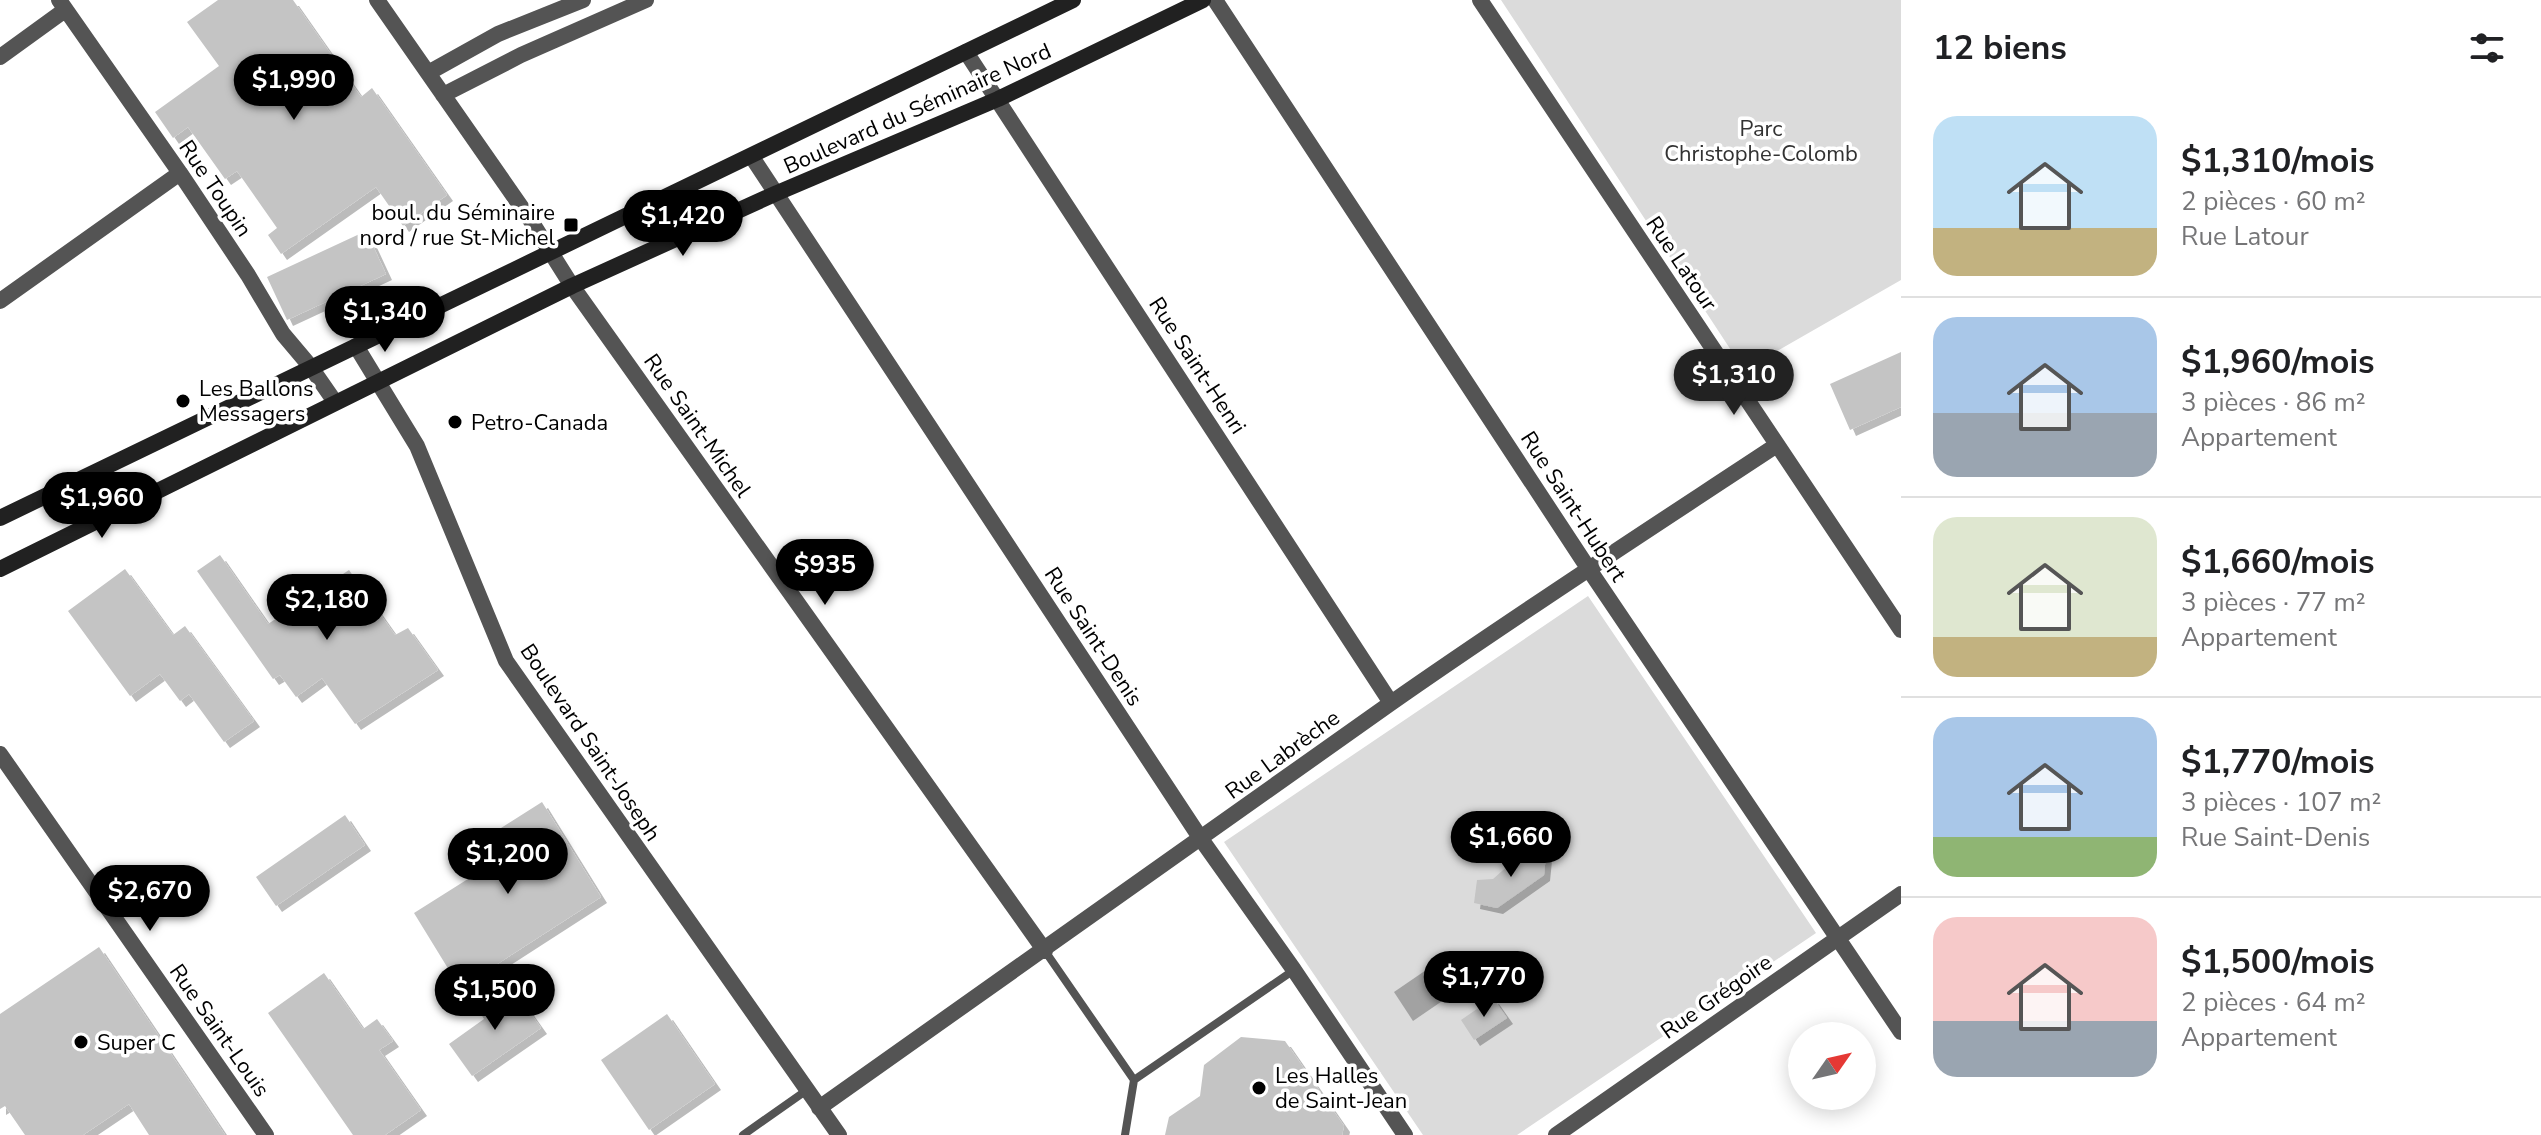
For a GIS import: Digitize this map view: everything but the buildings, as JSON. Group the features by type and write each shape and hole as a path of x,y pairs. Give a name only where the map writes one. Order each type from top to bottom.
{"main road":[{"name":"Boulevard du Séminaire Nord","path":"0,518 1073,0"},
{"name":"Boulevard du Séminaire Nord","path":"0,569 572,286 777,193 998,99 1203,0"}],"street":[{"name":"Rue Saint-Michel","path":"377,0 572,286 1045,951"},
{"path":"428,73 498,34 583,0"},
{"path":"443,95 521,55 646,0"},
{"name":"Rue Saint-Hubert","path":"1215,0 1588,568 1901,1032"},
{"name":"Rue Latour","path":"1480,0 1901,630"},
{"path":"0,57 62,5"},
{"name":"Rue Toupin","path":"62,5 180,173 283,334 335,402"},
{"name":"Rue Saint-Henri","path":"966,52 1391,703"},
{"name":"Rue Saint-Denis","path":"752,157 1201,839 1405,1135"},
{"path":"0,301 180,173"},
{"name":"Boulevard Saint-Joseph","path":"356,346 417,446 506,661 839,1135"},
{"name":"Rue Labrèche","path":"819,1108 1045,951 1391,703 1588,568 1777,445"},
{"name":"Rue Saint-Louis","path":"1,759 266,1135"},
{"name":"Rue Grégoire","path":"1556,1135 1901,894"}],"lane":[{"path":"1045,951 1134,1080 1125,1135"},
{"path":"1134,1080 1294,970"},
{"path":"743,1135 807,1090"}],"green space":[{"name":"Parc Christophe-Colomb","path":"1501,0 1901,0 1901,280 1744,370"},
{"path":"1588,596 1816,933 1517,1135 1423,1135 1224,842"}],"shaded area":[{"path":"1451,953 1470,982 1413,1021 1394,992"}],"place":[{"name":"boul. du Séminaire nord / rue St-Michel","path":"571,225"},
{"name":"Les Ballons Messagers","path":"183,401"},
{"name":"Petro-Canada","path":"455,422"},
{"name":"Super C","path":"81,1042"},
{"name":"Les Halles de Saint-Jean","path":"1259,1088"}]}
